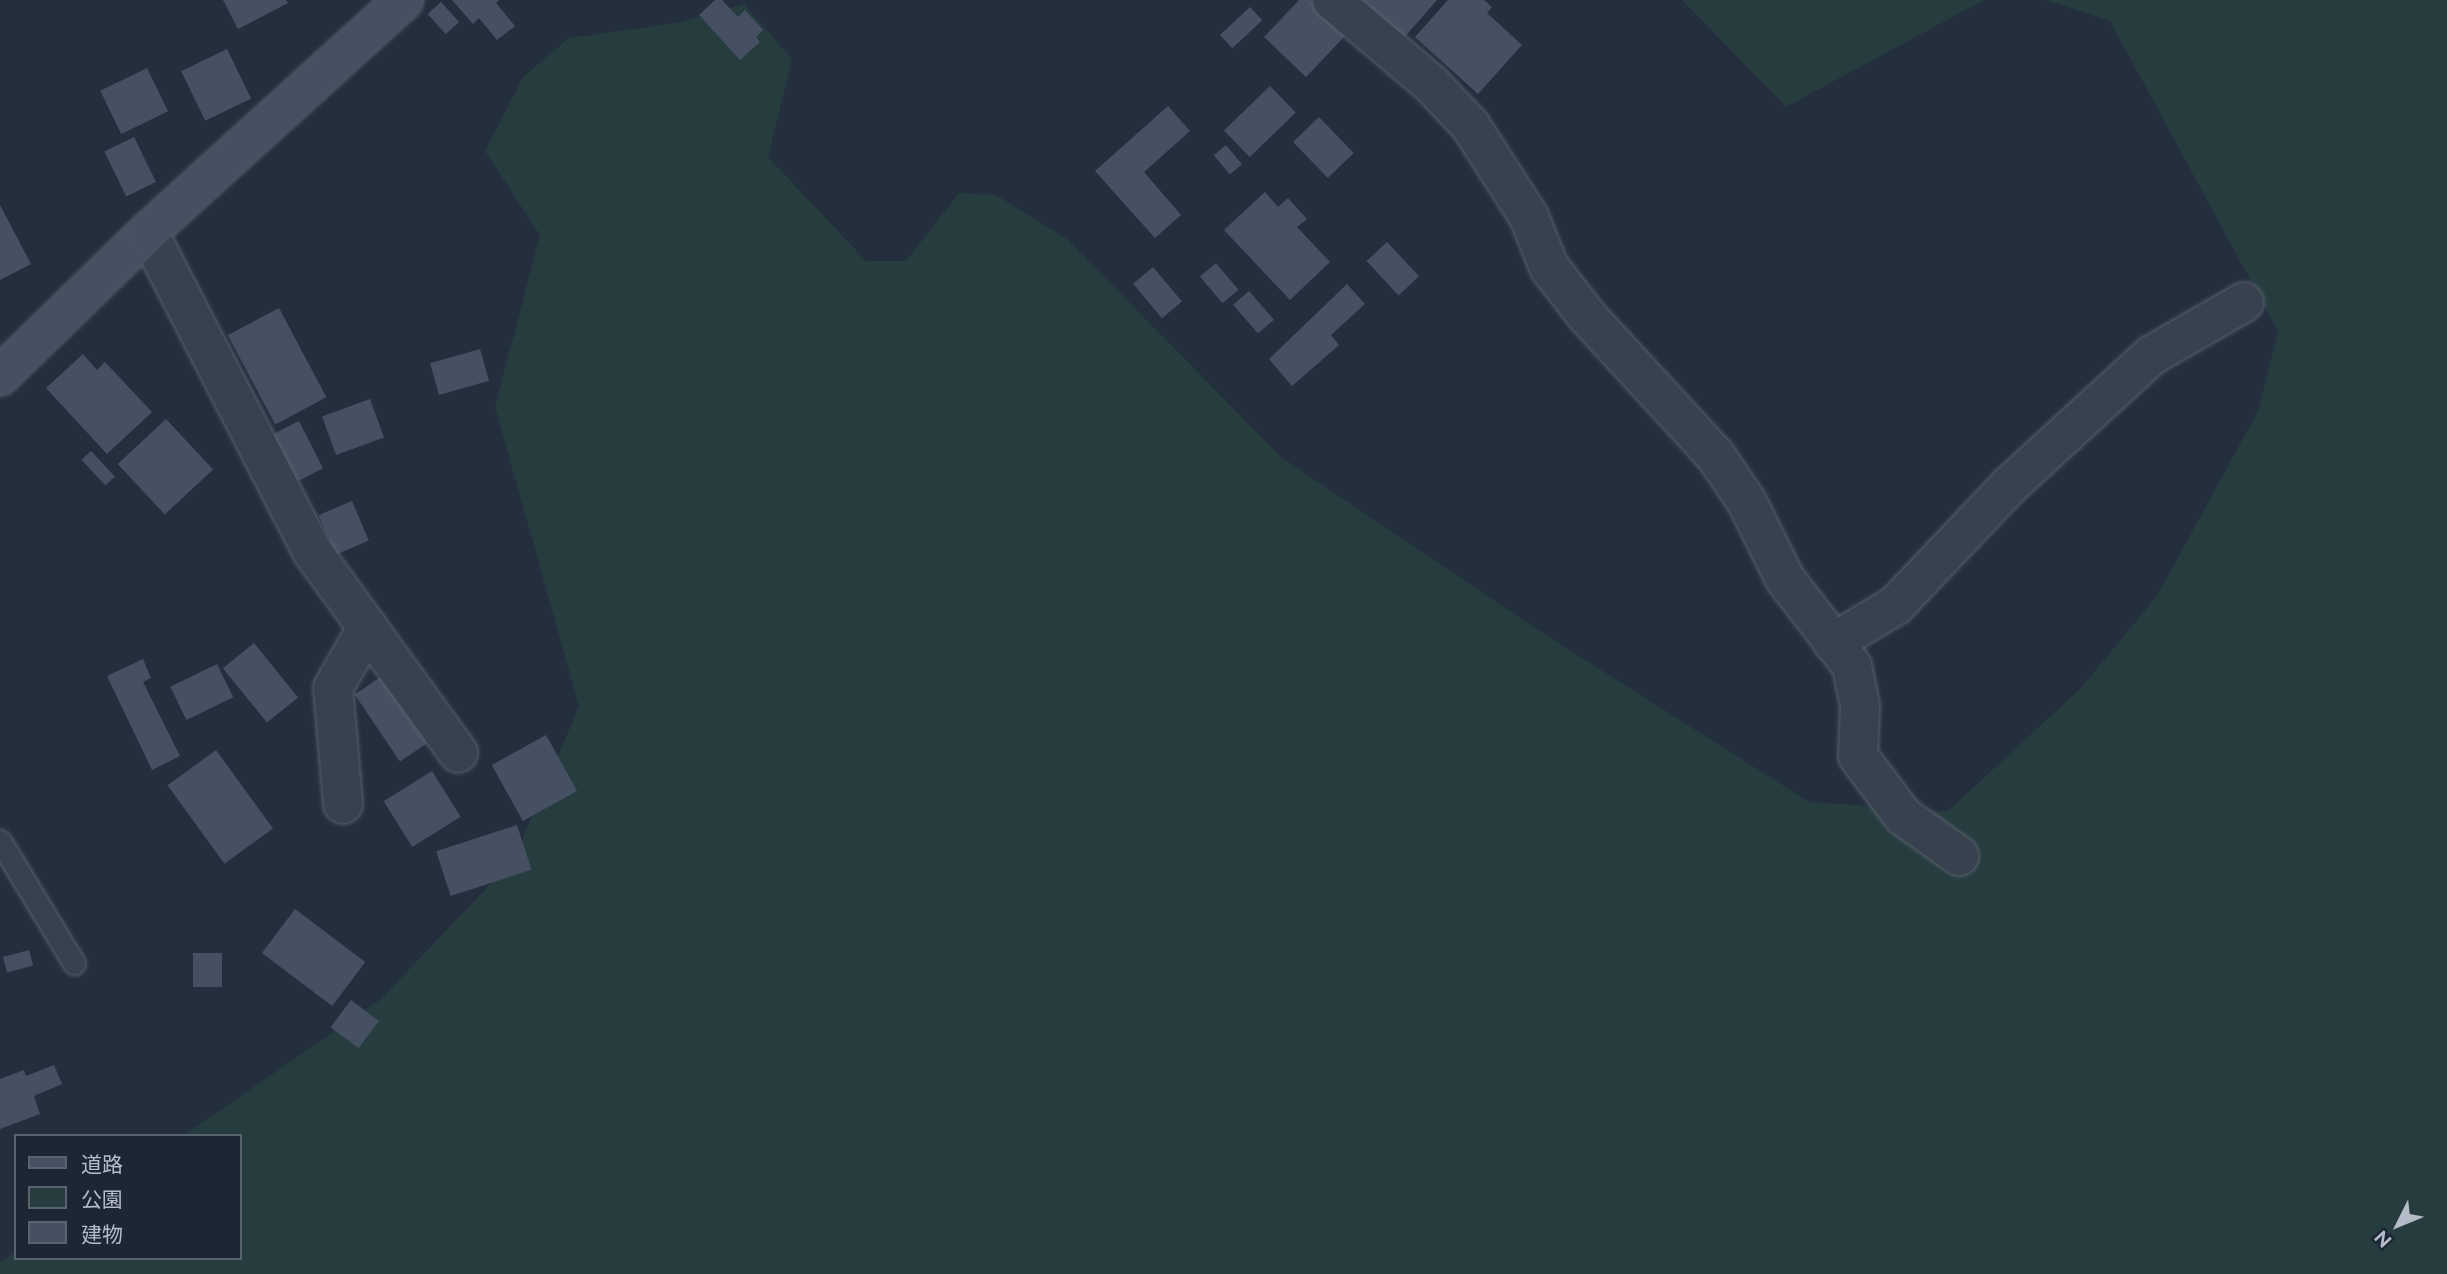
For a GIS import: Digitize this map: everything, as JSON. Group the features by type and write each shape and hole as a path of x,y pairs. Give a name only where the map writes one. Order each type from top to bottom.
{"street":[{"path":"0,376 148,232 404,0"},
{"path":"1332,0 1431,84 1470,125 1529,217 1549,267 1596,326 1715,455 1747,502 1785,579 1852,666 1860,706 1858,756 1903,816 1959,856"},
{"path":"148,232 312,551 458,753"},
{"path":"1833,643 1896,605 2009,486 2152,355 2244,302"},
{"path":"343,804 333,688 368,627"}],"lane":[{"path":"0,842 74,962"}],"green space":[{"path":"1682,0 1984,0 1786,107"},
{"path":"2046,0 2447,0 2447,1274 0,1274 0,1263 14,1252 14,1260 242,1260 242,1134 186,1134 381,999 514,859 579,706 495,407 540,235 485,151 523,77 569,38 677,23 744,4 792,59 768,157 866,261 906,261 959,193 996,195 1067,239 1281,457 1535,628 1809,802 1948,811 2080,689 2157,596 2258,411 2278,331 2110,21"}],"building":[{"path":"223,0 286,0 288,3 238,29"},
{"path":"452,0 499,0 496,3 515,26 497,40 479,18 473,24"},
{"path":"715,0 722,0 738,17 745,10 763,30 756,37 760,42 740,60 699,15"},
{"path":"1299,0 1310,0 1346,35 1306,77 1264,37"},
{"path":"1357,0 1437,0 1402,40"},
{"path":"1448,0 1484,0 1492,7 1487,13 1522,45 1478,94 1415,37"},
{"path":"441,2 459,22 446,34 428,14"},
{"path":"1250,7 1262,20 1232,48 1220,35"},
{"path":"227,49 251,98 205,121 181,71"},
{"path":"147,68 168,111 121,134 100,91"},
{"path":"1270,86 1296,113 1250,157 1224,130"},
{"path":"1168,106 1190,131 1144,172 1181,215 1155,238 1095,171"},
{"path":"1319,117 1354,153 1328,178 1293,142"},
{"path":"134,137 156,182 126,196 104,151"},
{"path":"1226,145 1242,164 1230,174 1214,155"},
{"path":"1265,192 1278,207 1288,198 1307,219 1297,227 1330,262 1290,300 1224,230"},
{"path":"0,205 31,264 0,280"},
{"path":"1387,242 1419,276 1399,295 1367,261"},
{"path":"1216,263 1238,290 1222,303 1200,276"},
{"path":"1153,267 1182,301 1162,318 1133,284"},
{"path":"1347,284 1365,304 1331,335 1339,345 1292,386 1269,359"},
{"path":"1249,291 1274,320 1258,333 1233,305"},
{"path":"279,308 326,397 275,424 228,335"},
{"path":"480,349 489,381 439,395 430,363"},
{"path":"83,354 97,370 105,362 152,412 107,454 46,388"},
{"path":"370,399 384,438 336,455 322,416"},
{"path":"166,419 213,469 165,514 118,464"},
{"path":"299,421 323,468 293,484 269,436"},
{"path":"91,451 115,477 105,485 81,460"},
{"path":"352,501 369,541 336,555 319,515"},
{"path":"254,643 298,697 267,723 223,668"},
{"path":"143,659 151,678 143,682 180,756 152,770 107,676"},
{"path":"217,664 233,697 186,720 170,687"},
{"path":"382,676 427,743 400,762 355,694"},
{"path":"546,735 577,791 523,821 492,765"},
{"path":"216,750 273,828 224,864 167,785"},
{"path":"432,771 461,817 412,847 384,801"},
{"path":"517,825 532,870 451,896 436,851"},
{"path":"295,909 365,962 332,1006 262,953"},
{"path":"29,950 33,965 7,972 3,957"},
{"path":"193,953 222,953 222,987 193,987"},
{"path":"351,1000 379,1021 358,1048 331,1027"},
{"path":"54,1065 62,1084 34,1096 40,1114 0,1129 0,1079 24,1070 26,1076"}]}
